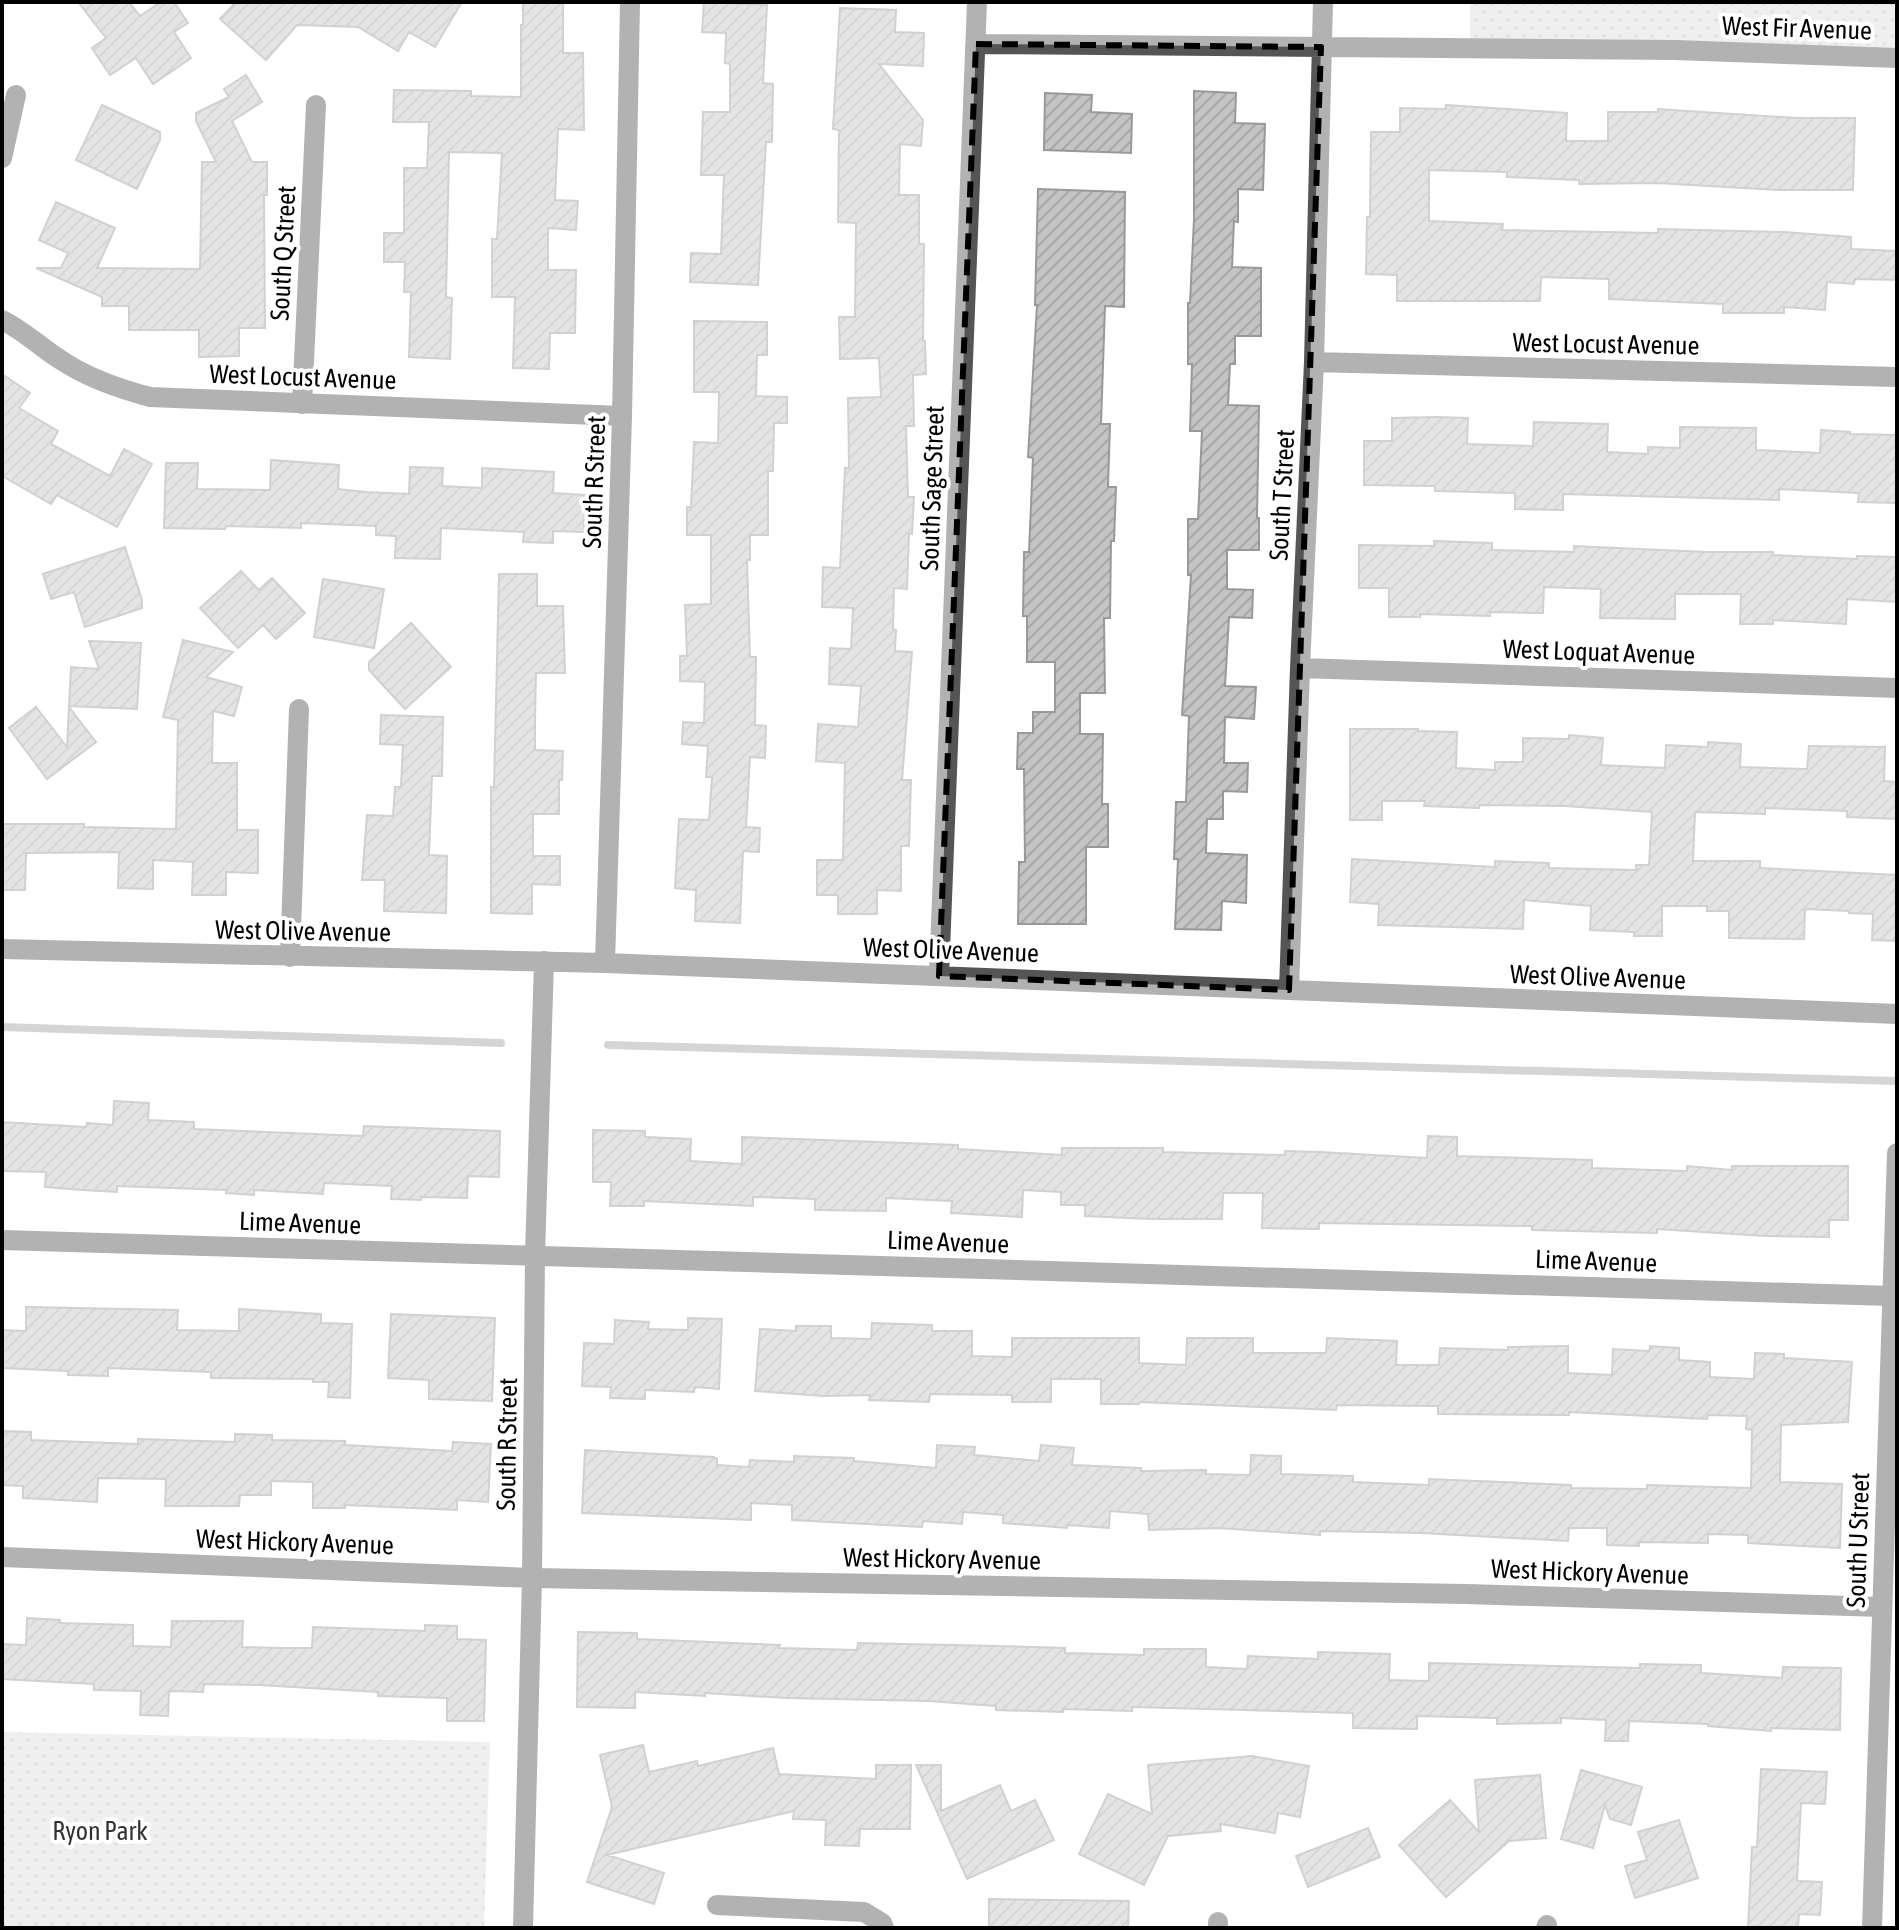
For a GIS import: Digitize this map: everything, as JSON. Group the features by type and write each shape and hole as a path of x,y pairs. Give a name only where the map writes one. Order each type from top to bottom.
{"street":[{"name":"South R Street","path":"605,963 622,416 630,2"},
{"name":"South Sage Street","path":"939,976 977,2"},
{"name":"South T Street","path":"1289,990 1314,362 1323,2"},
{"name":"West Fir Avenue","path":"976,44 1675,50 1897,58"},
{"path":"2,158 16,95"},
{"name":"South Q Street","path":"302,404 316,105"},
{"name":"West Locust Avenue","path":"2,320 18,328 65,363 112,387 150,397 622,416"},
{"name":"West Locust Avenue","path":"1314,362 1897,377"},
{"name":"West Loquat Avenue","path":"1300,668 1897,688"},
{"path":"290,957 299,709"},
{"name":"West Olive Avenue","path":"2,949 605,963 1897,1014"},
{"name":"South R Street","path":"523,1928 532,1578 535,1256 544,961"},
{"name":"South U Street","path":"1872,1928 1897,1153"},
{"name":"Lime Avenue","path":"2,1240 1892,1296"},
{"name":"West Hickory Avenue","path":"2,1557 532,1578 1466,1594 1882,1607"},
{"path":"717,1905 864,1912 882,1923 884,1928"}],"highlighted area":[{"path":"976,44 1321,47 1289,990 939,976"}],"green space":[{"path":"1470,2 1897,2 1897,52 1470,41"},
{"name":"Ryon Park","path":"2,1732 490,1742 484,1928 2,1928"}],"building":[{"path":"78,2 129,2 140,16 161,2 174,2 188,23 174,32 191,58 153,84 136,58 110,75 92,48 106,38"},
{"path":"236,2 462,2 435,47 409,32 398,51 358,27 297,25 266,60 220,19"},
{"path":"523,2 563,2 563,53 583,53 584,130 558,129 555,200 578,201 576,230 548,228 548,270 576,270 575,333 550,333 549,369 513,368 515,297 492,297 492,239 497,239 502,153 449,152 446,297 452,298 450,359 409,357 411,292 404,292 405,262 384,262 384,233 404,233 404,168 427,168 429,122 393,122 394,90 471,91 471,96 521,97"},
{"path":"704,2 767,5 763,83 773,84 772,142 766,142 758,285 690,282 691,253 721,254 724,175 701,175 703,112 730,112 730,64 725,63 726,33 702,32"},
{"path":"840,8 896,10 895,32 924,33 923,66 879,64 923,120 921,146 900,144 899,195 919,195 919,244 924,244 923,341 926,374 913,375 914,426 906,426 908,497 914,497 907,589 894,588 895,651 912,652 902,780 911,780 909,846 901,846 901,891 877,890 877,914 838,914 838,895 817,895 817,860 843,860 845,763 816,761 818,724 858,727 861,686 829,684 830,648 851,649 853,608 822,607 823,567 840,568 845,468 849,468 848,398 881,397 879,358 840,359 839,317 855,317 856,223 838,222 839,130 833,129"},
{"path":"246,75 262,102 232,121 252,162 267,162 267,195 264,195 265,328 239,328 239,356 199,357 199,330 129,330 129,306 102,306 102,297 36,268 61,268 68,253 39,240 56,202 115,228 97,268 200,269 202,162 216,162 196,121 196,113 229,97 224,89"},
{"path":"1194,91 1236,93 1235,123 1265,124 1263,190 1238,189 1238,222 1234,221 1232,267 1261,268 1261,336 1235,336 1235,364 1230,364 1228,405 1259,406 1259,550 1227,550 1227,589 1253,590 1252,618 1229,617 1225,686 1256,687 1254,719 1225,717 1224,763 1248,763 1247,792 1223,791 1223,819 1207,819 1206,853 1247,855 1246,903 1222,901 1221,930 1175,929 1178,859 1174,859 1176,802 1186,802 1189,716 1182,715 1191,575 1188,575 1188,519 1198,519 1202,431 1190,431 1192,364 1188,364 1188,303 1194,219"},
{"path":"1045,93 1092,95 1091,112 1132,114 1131,153 1044,150"},
{"path":"102,105 160,132 160,140 137,189 76,160"},
{"path":"1446,105 1567,113 1566,141 1608,141 1608,112 1658,112 1658,109 1797,118 1855,118 1853,190 1779,190 1656,183 1579,184 1579,180 1507,177 1507,172 1429,170 1429,221 1503,224 1502,230 1658,233 1658,229 1851,237 1851,249 1897,251 1897,280 1855,279 1854,284 1827,282 1825,310 1784,307 1784,313 1723,313 1723,304 1609,299 1609,279 1541,277 1540,301 1397,301 1397,275 1366,274 1371,132 1400,132 1400,108 1446,109"},
{"path":"1038,189 1125,192 1124,307 1105,306 1101,424 1110,424 1108,487 1116,487 1114,541 1111,541 1110,618 1104,618 1105,693 1080,693 1080,734 1103,734 1102,804 1108,804 1108,847 1086,847 1086,924 1018,924 1019,862 1025,862 1024,769 1017,769 1018,733 1033,733 1033,712 1055,712 1055,662 1027,662 1027,616 1023,616 1024,552 1029,552 1033,458 1028,457 1037,305"},
{"path":"694,321 767,322 767,355 757,355 756,396 787,397 787,423 774,423 773,471 768,471 768,535 750,535 750,560 747,560 750,657 756,657 755,725 766,726 765,758 750,757 746,827 760,828 759,852 743,851 740,923 695,921 696,890 675,888 679,819 709,820 712,777 706,777 708,746 682,744 683,722 704,723 705,682 680,681 680,656 687,656 685,605 711,604 711,535 687,535 694,442 718,443 719,392 694,392"},
{"path":"2,374 30,393 19,408 58,431 51,444 110,476 124,449 152,464 117,527 57,495 51,504 2,476"},
{"path":"1392,418 1468,418 1467,444 1533,446 1534,422 1608,424 1607,452 1648,454 1648,447 1680,448 1680,427 1756,428 1756,450 1820,453 1821,430 1896,435 1897,503 1858,502 1859,493 1779,489 1779,500 1563,494 1563,510 1515,509 1515,493 1435,491 1435,486 1364,485 1364,441 1392,441"},
{"path":"271,460 339,465 338,489 409,494 410,467 443,468 442,486 482,488 482,468 554,472 553,493 585,495 584,532 553,531 553,543 523,542 524,532 441,528 440,559 395,558 396,536 376,535 376,526 301,523 301,528 164,528 166,463 198,463 197,489 270,490"},
{"path":"1434,541 1492,543 1492,550 1574,552 1574,546 1773,552 1773,555 1857,559 1857,556 1897,557 1897,602 1847,599 1846,624 1773,620 1773,624 1740,624 1741,594 1675,594 1675,619 1600,618 1601,589 1544,587 1543,613 1389,617 1389,588 1359,588 1359,545 1434,546"},
{"path":"125,547 142,608 85,627 74,592 51,599 43,574"},
{"path":"241,571 259,590 272,578 305,613 276,639 263,625 238,648 200,608"},
{"path":"499,574 537,574 537,606 563,606 565,673 536,673 535,720 535,750 563,751 559,814 533,814 533,856 560,856 560,885 532,884 532,914 491,913 491,787 494,787"},
{"path":"323,579 384,589 374,648 314,637"},
{"path":"411,623 451,667 405,709 369,670 369,662"},
{"path":"183,640 233,652 206,677 242,687 234,716 213,711 212,763 237,763 237,830 258,830 258,873 226,872 226,895 192,895 193,862 153,860 153,889 118,888 119,852 26,853 25,890 2,890 2,824 176,829 178,720 163,717"},
{"path":"89,641 141,643 137,709 69,706 71,667 99,669"},
{"path":"36,707 67,747 69,707 96,742 47,779 9,728"},
{"path":"381,715 443,717 442,776 432,776 429,855 447,856 446,913 384,911 385,880 362,880 367,815 393,816 395,787 401,787 403,745 380,744"},
{"path":"1350,729 1457,732 1456,768 1495,770 1495,762 1523,762 1523,738 1569,739 1569,735 1603,738 1601,765 1665,768 1666,745 1708,747 1708,742 1741,744 1740,767 1807,769 1809,746 1885,747 1884,781 1897,782 1897,819 1847,817 1847,811 1765,808 1765,814 1695,812 1693,861 1760,861 1760,868 1897,875 1897,941 1872,940 1873,914 1849,911 1805,909 1804,939 1729,938 1729,911 1707,911 1707,906 1662,906 1662,936 1634,936 1634,932 1590,930 1591,906 1524,900 1523,929 1378,925 1379,904 1350,902 1352,859 1495,867 1495,861 1549,863 1549,868 1636,870 1636,865 1649,865 1652,812 1565,806 1424,806 1425,801 1382,801 1382,820 1350,820"},
{"path":"114,1101 149,1103 148,1120 194,1122 194,1129 363,1136 364,1126 500,1131 499,1177 468,1176 467,1198 421,1197 421,1200 391,1199 392,1186 324,1183 323,1194 254,1190 254,1195 226,1193 227,1190 117,1186 117,1192 83,1190 45,1187 46,1172 2,1171 2,1122 86,1127 87,1123 113,1125"},
{"path":"593,1130 645,1131 645,1137 691,1139 690,1161 742,1164 742,1137 958,1145 958,1149 1062,1155 1062,1148 1163,1148 1163,1152 1285,1155 1285,1151 1427,1158 1428,1136 1457,1137 1457,1156 1592,1160 1592,1168 1687,1171 1687,1166 1732,1170 1732,1166 1848,1166 1848,1220 1829,1220 1829,1237 1657,1229 1657,1233 1532,1230 1532,1226 1319,1223 1319,1229 1262,1228 1263,1193 1223,1193 1222,1219 1151,1219 1085,1216 1085,1205 1061,1205 1061,1192 1023,1190 1022,1217 951,1213 952,1201 886,1198 886,1211 815,1210 815,1199 753,1197 753,1206 644,1201 644,1206 610,1206 611,1182 593,1182"},
{"path":"26,1307 178,1310 177,1330 239,1331 239,1309 321,1314 321,1323 352,1324 350,1398 328,1397 329,1382 313,1382 313,1379 211,1378 211,1372 108,1368 108,1376 68,1375 68,1371 2,1368 2,1330 26,1331"},
{"path":"391,1314 495,1318 492,1401 429,1399 429,1380 388,1378"},
{"path":"688,1318 722,1319 719,1389 695,1387 694,1392 645,1390 645,1399 610,1398 611,1387 582,1386 584,1343 614,1344 615,1320 649,1322 648,1329 688,1330"},
{"path":"872,1323 932,1325 932,1331 972,1331 972,1356 1012,1357 1012,1338 1139,1338 1139,1363 1186,1365 1187,1338 1253,1338 1253,1353 1326,1353 1327,1338 1397,1341 1396,1365 1439,1365 1440,1348 1508,1350 1508,1347 1568,1346 1568,1373 1612,1375 1613,1349 1649,1351 1650,1346 1679,1348 1679,1360 1710,1362 1710,1377 1754,1379 1755,1353 1852,1362 1848,1422 1781,1425 1780,1482 1842,1484 1840,1548 1748,1543 1748,1535 1708,1534 1708,1543 1607,1545 1607,1528 1569,1528 1568,1541 1421,1533 1320,1531 1320,1535 1218,1528 1149,1530 1148,1514 1110,1511 1109,1528 1003,1523 1003,1515 963,1512 962,1524 923,1521 922,1527 792,1520 792,1505 751,1503 751,1520 582,1513 585,1450 714,1457 717,1465 749,1467 750,1460 794,1462 794,1456 854,1458 854,1461 936,1468 937,1445 975,1447 974,1455 1039,1461 1041,1445 1074,1448 1072,1465 1141,1468 1141,1471 1206,1470 1206,1474 1250,1475 1251,1455 1281,1456 1281,1474 1353,1476 1353,1482 1429,1485 1429,1479 1571,1485 1571,1488 1647,1489 1647,1485 1751,1488 1752,1430 1746,1429 1747,1416 1708,1415 1707,1419 1569,1412 1569,1415 1438,1414 1438,1406 1337,1405 1336,1410 1139,1402 1101,1404 1101,1379 1051,1379 1051,1402 1012,1402 1012,1395 930,1394 929,1402 869,1400 870,1395 824,1396 755,1391 760,1329 796,1331 796,1326 831,1326 831,1338 871,1339"},
{"path":"2,1431 31,1432 31,1440 138,1444 138,1439 235,1442 235,1434 272,1435 272,1440 345,1441 345,1445 452,1451 453,1442 491,1444 488,1502 457,1500 457,1510 345,1505 345,1508 313,1508 313,1482 271,1481 271,1495 240,1495 239,1506 165,1506 166,1479 98,1478 97,1502 23,1498 23,1486 2,1485"},
{"path":"27,1618 60,1620 60,1623 133,1625 133,1646 171,1647 172,1621 243,1621 242,1647 281,1648 312,1648 313,1627 425,1631 425,1625 457,1626 457,1639 486,1640 484,1721 447,1721 447,1698 204,1684 203,1692 169,1691 168,1716 140,1715 141,1691 94,1690 94,1684 2,1679 2,1644 26,1645"},
{"path":"578,1632 637,1633 637,1639 780,1645 779,1648 857,1650 858,1643 1065,1648 1065,1653 1144,1655 1144,1649 1206,1649 1206,1667 1247,1669 1248,1656 1318,1659 1318,1652 1390,1654 1389,1680 1429,1681 1429,1663 1640,1668 1640,1664 1701,1665 1701,1673 1782,1678 1783,1667 1841,1668 1840,1730 1771,1728 1771,1731 1708,1724 1629,1721 1628,1741 1605,1741 1606,1720 1561,1718 1561,1723 1497,1724 1497,1718 1417,1716 1417,1729 1353,1728 1353,1713 1132,1707 1132,1711 996,1710 996,1706 928,1701 705,1693 705,1696 635,1692 635,1708 577,1707"},
{"path":"643,1745 649,1772 697,1761 698,1766 773,1748 779,1774 876,1779 876,1765 911,1765 910,1829 860,1829 859,1846 825,1845 826,1820 793,1819 794,1811 607,1855 664,1873 654,1904 587,1882 612,1807 600,1755"},
{"path":"1252,1756 1309,1766 1300,1817 1278,1813 1275,1833 1220,1824 1221,1831 1168,1836 1144,1885 1079,1854 1108,1794 1152,1814 1148,1765"},
{"path":"916,1765 941,1765 941,1811 1000,1785 1011,1811 1035,1800 1054,1840 967,1879"},
{"path":"1761,1769 1827,1772 1825,1804 1801,1803 1797,1881 1822,1882 1820,1915 1799,1914 1798,1928 1748,1928 1752,1847 1757,1847"},
{"path":"1581,1770 1642,1787 1631,1825 1610,1819 1605,1805 1593,1848 1561,1839"},
{"path":"1540,1775 1546,1838 1509,1841 1446,1897 1399,1845 1450,1800 1479,1832 1475,1780"},
{"path":"1679,1820 1698,1878 1635,1898 1625,1866 1647,1860 1638,1832"},
{"path":"1368,1828 1380,1857 1308,1887 1296,1856"},
{"path":"989,1899 1129,1901 1128,1928 989,1928"}],"waterway":[{"path":"2,1027 501,1043"},
{"path":"608,1045 1897,1081"}]}
